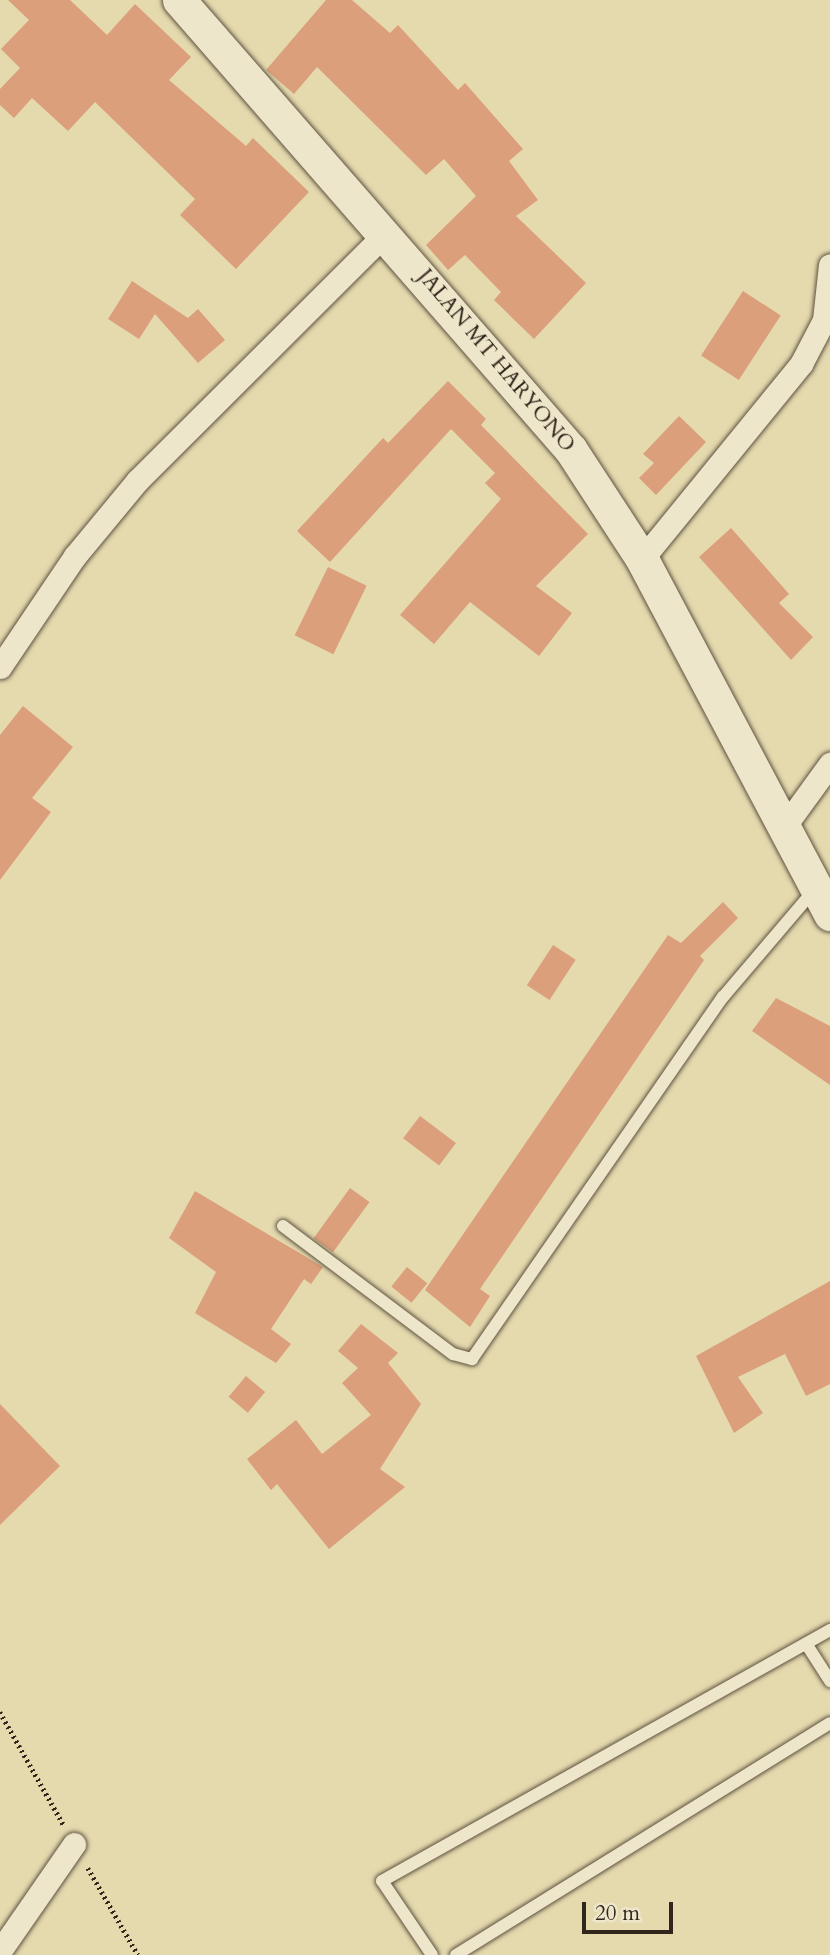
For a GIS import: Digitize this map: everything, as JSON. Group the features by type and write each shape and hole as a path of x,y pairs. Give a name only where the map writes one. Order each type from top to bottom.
{"main road":[{"name":"JALAN MT HARYONO","path":"179,0 387,232 534,402 642,559 782,830 823,901"}],"street":[{"path":"0,667 75,556 137,481 387,232"},
{"path":"642,559 801,364 824,320 830,265"},
{"path":"782,830 830,764"},
{"path":"0,1951 74,1844"}],"lane":[{"path":"283,1226 453,1354 472,1359 723,997 823,901"},
{"path":"432,1955 382,1881 830,1630"},
{"path":"807,1645 830,1681"},
{"path":"456,1955 830,1723"}],"building":[{"path":"8,0 70,0 107,35 135,4 191,57 169,80 246,146 253,138 309,192 236,269 180,215 195,199 95,102 68,131 32,98 14,118 0,105 0,89 20,68 1,49 29,20"},
{"path":"326,0 352,0 390,33 398,25 458,90 465,83 523,149 509,161 538,200 516,216 586,283 534,339 494,300 501,292 465,255 448,270 426,245 476,196 444,159 426,175 317,67 294,94 266,70"},
{"path":"132,281 188,318 198,309 225,340 198,363 155,314 139,339 108,319"},
{"path":"743,291 781,316 739,380 701,356"},
{"path":"448,381 486,419 481,425 588,534 536,586 572,613 539,656 470,602 434,644 400,615 501,499 485,483 495,473 451,429 330,562 297,531 383,438 388,443"},
{"path":"679,416 706,442 656,495 639,478 654,463 643,454"},
{"path":"731,528 789,594 779,603 813,637 791,660 699,557"},
{"path":"328,567 367,586 333,654 295,635"},
{"path":"23,706 73,747 32,798 51,812 0,880 0,735"},
{"path":"723,902 738,918 700,956 704,960 480,1289 490,1296 470,1327 425,1290 668,935 681,943"},
{"path":"553,945 576,960 550,1000 527,985"},
{"path":"776,998 830,1026 830,1085 752,1031"},
{"path":"420,1116 456,1143 439,1165 403,1138"},
{"path":"350,1188 369,1202 333,1252 314,1238"},
{"path":"195,1191 323,1267 311,1284 304,1279 271,1329 291,1344 276,1363 195,1313 216,1272 169,1238"},
{"path":"407,1267 427,1283 411,1303 391,1286"},
{"path":"830,1281 830,1384 806,1396 785,1354 738,1377 763,1413 734,1433 696,1356"},
{"path":"361,1324 398,1353 388,1363 421,1404 380,1469 405,1487 329,1549 277,1484 271,1490 247,1459 296,1420 322,1454 371,1415 342,1383 358,1368 338,1351"},
{"path":"246,1376 265,1392 248,1413 229,1397"},
{"path":"0,1404 60,1466 0,1525"}]}
